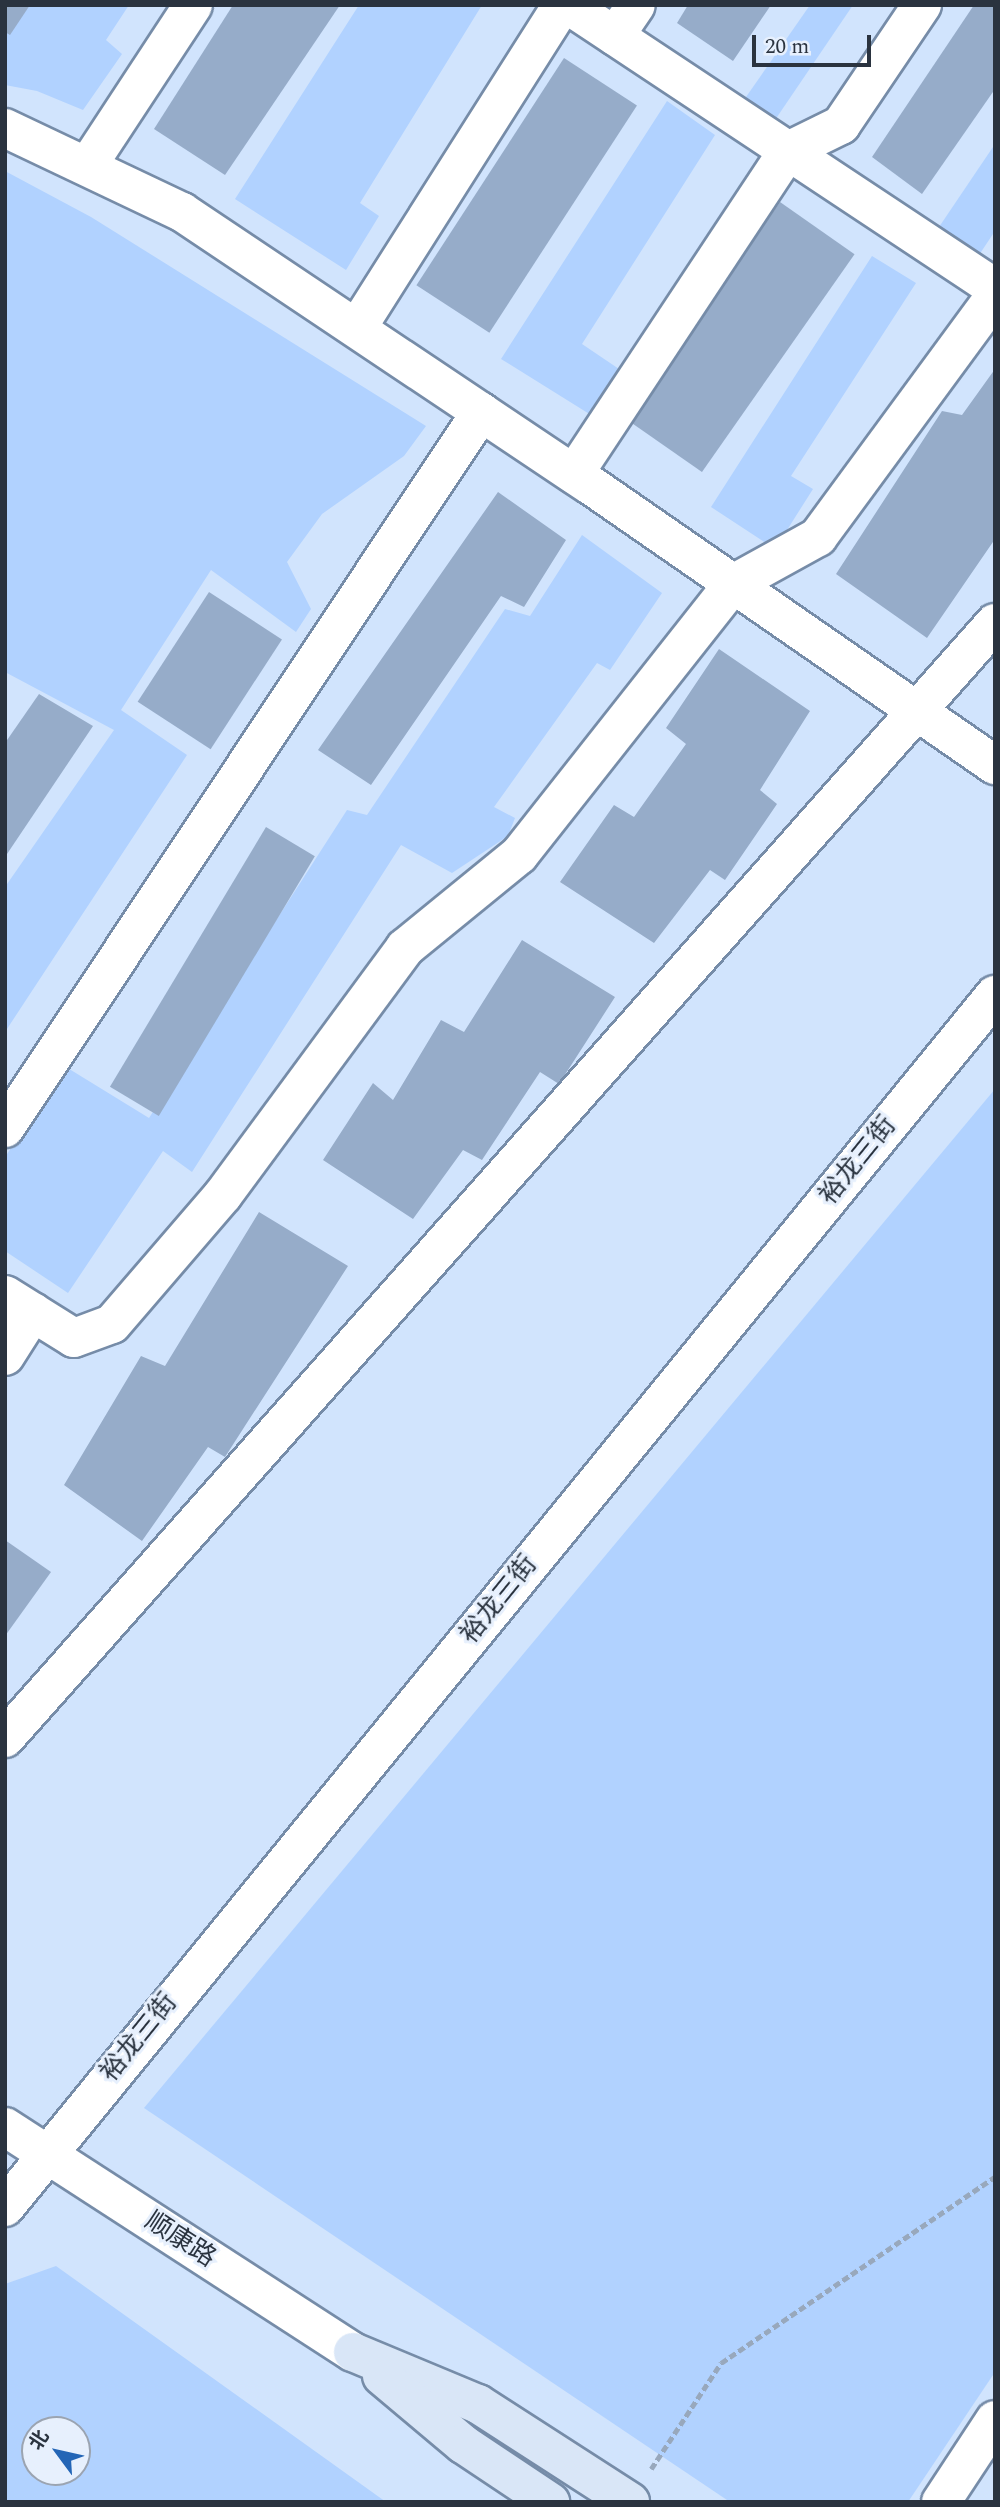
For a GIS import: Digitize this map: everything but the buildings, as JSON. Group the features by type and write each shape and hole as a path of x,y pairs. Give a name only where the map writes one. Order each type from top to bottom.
{"main road":[{"name":"顺康路","path":"354,2352 478,2404 630,2502"},
{"name":"顺康路","path":"354,2352 463,2444 550,2502"}],"street":[{"path":"88,165 193,5"},
{"path":"357,328 562,5"},
{"path":"568,5 625,21 788,151 995,288"},
{"path":"574,474 788,151 841,125 922,5"},
{"path":"5,128 88,165 182,212 574,474 995,765"},
{"path":"5,1356 19,1304 74,1338 112,1324 223,1195 405,948 519,855 733,584 818,537 995,296"},
{"path":"5,1128 481,412"},
{"path":"5,1738 995,623"},
{"name":"裕龙三街","path":"5,2207 46,2153 995,995"},
{"name":"顺康路","path":"5,2127 354,2352"},
{"path":"941,2502 995,2420"}],"path":[{"path":"630,2502 721,2363 995,2177"}],"shaded area":[{"path":"5,5 129,5 106,40 122,54 83,110 37,91 5,85"},
{"path":"359,5 482,5 360,203 379,216 346,270 235,199"},
{"path":"810,5 853,5 775,120 746,97"},
{"path":"667,101 715,135 582,344 619,369 591,415 501,359"},
{"path":"995,144 995,231 975,261 937,230"},
{"path":"5,171 91,217 426,426 404,456 322,514 287,562 311,609 296,632 211,570 121,710 187,755 5,1032 5,887 114,730 5,672"},
{"path":"872,256 916,283 791,476 813,489 775,549 711,507"},
{"path":"582,535 662,593 610,670 597,663 494,807 515,818 508,836 452,873 401,845 192,1172 163,1151 68,1293 5,1251 5,1157 66,1067 149,1118 347,810 367,815 505,609 530,616"},
{"path":"995,1089 995,2372 908,2502 730,2502 144,2108"},
{"path":"56,2266 386,2502 5,2502 5,2284"}]}
